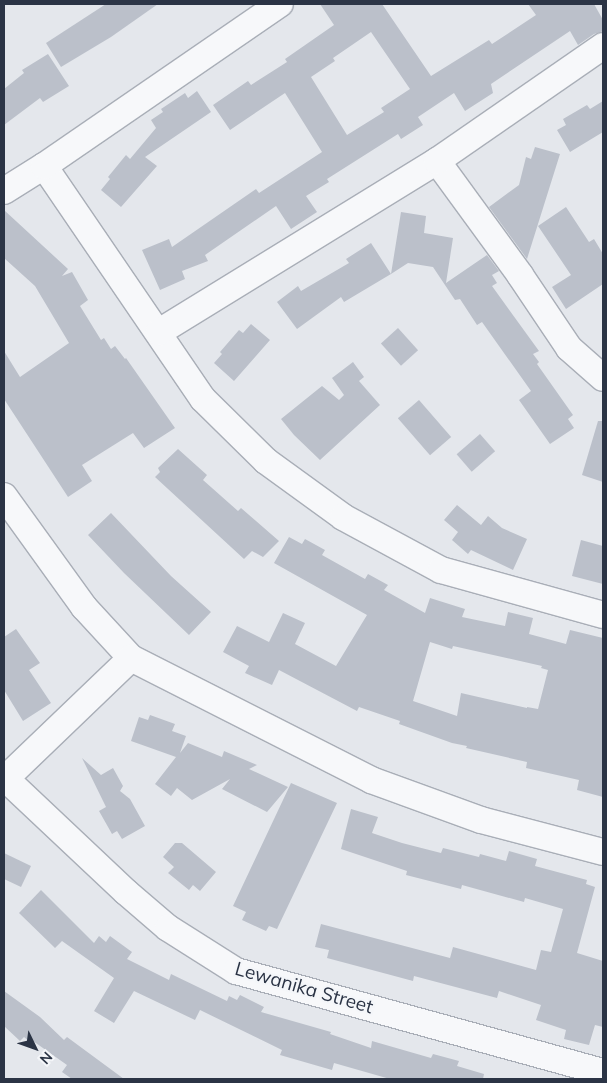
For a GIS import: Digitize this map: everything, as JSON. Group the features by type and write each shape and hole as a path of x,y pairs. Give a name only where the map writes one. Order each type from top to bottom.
{"street":[{"path":"4,191 44,166 280,4"},
{"path":"159,332 437,162 603,46"},
{"path":"437,162 520,275 569,348 603,378"},
{"path":"44,166 203,399 266,460 343,517 441,570 603,615"},
{"path":"4,496 84,607 131,658 370,780 480,820 603,852"},
{"path":"5,780 131,658"},
{"name":"Lewanika Street","path":"5,780 126,892 168,928 236,971 603,1072"}],"building":[{"path":"106,4 158,4 111,37 61,67 46,43"},
{"path":"320,4 382,4 431,76 489,40 492,44 536,15 528,4 594,4 603,20 603,31 594,34 578,45 570,31 491,84 493,93 465,111 454,93 418,117 423,125 401,139 398,134 327,179 329,182 306,196 317,212 291,229 276,206 205,255 208,261 182,271 185,279 160,290 142,250 169,239 172,247 256,189 259,193 322,152 285,93 230,130 213,105 248,81 251,85 287,62 285,59 334,25","holes":["371,32 410,89 381,108 384,112 347,135 311,77 335,61 333,58"]},
{"path":"48,54 69,86 43,102 40,98 4,125 4,89 24,73 22,70"},
{"path":"197,91 211,112 145,157 157,166 121,207 101,190 110,179 108,177 126,155 130,159 156,128 151,120 163,112 161,109 185,93 188,98"},
{"path":"603,101 603,132 570,152 557,130 566,125 563,119 587,105 590,109"},
{"path":"535,147 560,154 527,259 489,207 519,185 526,157 531,159"},
{"path":"566,207 589,242 594,239 603,254 603,284 566,309 552,287 571,275 538,226"},
{"path":"4,210 68,269 62,276 72,272 88,300 80,306 101,340 104,338 111,349 115,346 126,358 175,428 144,448 133,433 82,465 92,481 68,497 4,399 4,351 20,377 69,343 35,286 4,258"},
{"path":"401,212 426,216 424,233 453,238 446,283 487,255 499,271 492,275 497,283 492,286 539,351 533,354 539,362 537,364 573,415 568,419 574,428 550,444 519,400 531,391 482,322 477,325 460,299 455,300 433,267 408,263 391,274"},
{"path":"371,243 391,274 344,302 341,297 297,329 277,302 298,286 301,291 349,263 346,259"},
{"path":"251,324 270,340 234,381 214,363 222,354 220,352 239,330 243,333"},
{"path":"398,328 418,350 401,366 381,343"},
{"path":"353,362 364,377 359,381 380,405 320,460 294,435 281,419 322,386 339,400 344,395 332,378"},
{"path":"419,400 451,437 430,455 398,418"},
{"path":"598,421 603,421 603,482 582,475"},
{"path":"480,434 495,451 472,472 457,454"},
{"path":"178,449 207,475 203,480 238,511 241,508 279,541 263,557 252,551 244,559 155,477 160,472 158,468"},
{"path":"457,505 481,525 488,516 502,528 527,539 513,570 471,550 468,554 452,540 458,532 444,520"},
{"path":"111,513 171,576 211,612 189,635 124,573 88,535"},
{"path":"289,537 302,544 305,539 325,550 322,555 365,579 368,574 388,585 384,590 425,613 430,598 465,609 462,617 505,626 508,612 533,618 529,634 566,644 570,630 603,638 603,797 577,790 579,780 526,768 527,762 466,748 467,746 452,743 399,724 400,721 359,707 357,711 279,670 272,685 245,673 249,666 223,652 237,626 269,642 283,613 305,623 295,644 336,666 367,615 274,563","holes":["430,642 452,649 453,646 542,666 541,668 548,670 538,709 461,693 457,716 413,701"]},
{"path":"581,540 603,546 603,584 572,576"},
{"path":"16,629 40,663 29,670 51,703 23,721 4,690 4,637"},
{"path":"150,715 175,724 172,731 186,736 180,753 188,743 222,757 224,751 257,765 249,769 288,787 267,812 222,789 230,779 192,800 177,788 171,796 155,784 176,757 131,741 139,717 148,720"},
{"path":"82,758 101,775 113,768 123,786 120,791 130,799 145,826 122,839 117,831 112,834 99,811 106,807"},
{"path":"291,783 337,803 277,929 269,926 266,931 242,920 246,912 233,906"},
{"path":"351,809 378,817 372,833 402,843 441,853 443,848 479,857 480,854 506,861 509,851 537,859 535,866 587,880 586,884 595,887 577,953 603,961 603,1027 595,1025 589,1045 564,1039 566,1030 536,1020 541,1005 499,991 497,998 414,976 413,981 327,958 329,950 315,947 321,924 450,958 453,947 536,970 541,950 551,952 563,909 525,898 524,902 462,885 461,889 406,875 407,871 341,849"},
{"path":"175,843 182,843 216,872 200,891 193,885 189,890 168,873 174,867 163,857"},
{"path":"4,853 31,866 21,887 4,879"},
{"path":"41,890 94,943 99,936 106,942 110,936 132,952 127,959 169,980 171,974 227,1001 229,996 237,1000 240,995 264,1007 261,1012 331,1032 330,1034 371,1048 372,1041 431,1058 433,1054 459,1061 457,1066 484,1074 483,1079 390,1079 334,1063 332,1070 280,1055 282,1050 200,1010 195,1020 134,991 114,1023 94,1011 114,978 62,941 55,948 19,913"},
{"path":"4,991 40,1017 64,1040 67,1037 124,1079 72,1079 62,1072 67,1065 33,1041 31,1043 24,1037 20,1041 4,1026"}]}
